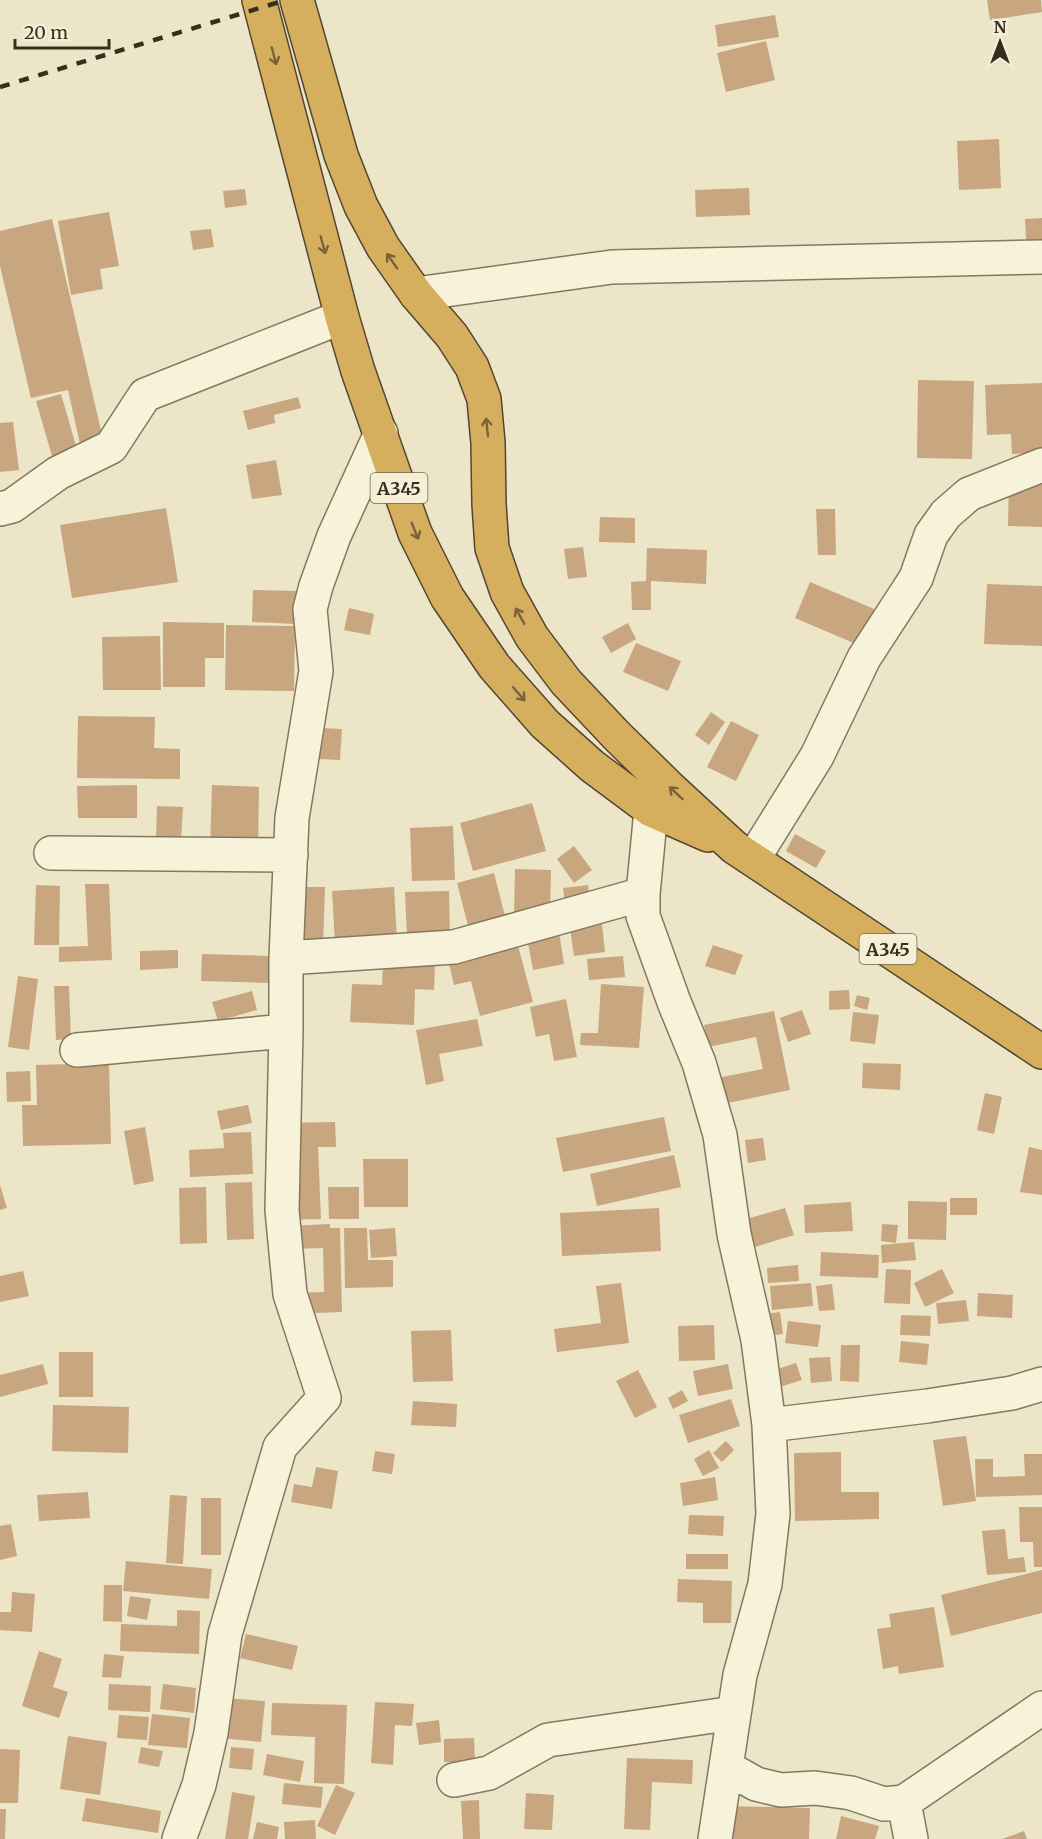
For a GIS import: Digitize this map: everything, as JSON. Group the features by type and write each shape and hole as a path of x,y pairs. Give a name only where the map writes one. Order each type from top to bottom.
{"highway":[{"name":"A345","path":"259,0 358,371 415,533 447,597 494,666 545,724 592,766 651,810 744,853"},
{"name":"A345","path":"297,0 341,155 361,206 383,248 416,294 452,336 472,367 484,399 492,548 507,592 532,637 566,682 617,736 669,788 744,853 1042,1052"}],"street":[{"path":"416,294 612,267 1042,257"},
{"path":"0,509 12,506 58,473 111,447 145,395 342,317"},
{"path":"179,1839 198,1785 211,1732 225,1634 280,1447 324,1398 290,1294 282,1210 286,958 292,818 316,671 310,609 334,536 381,433"},
{"path":"744,853 817,756 864,658 916,578 931,535 946,514 969,494 1042,465"},
{"path":"651,810 642,894 643,916 699,1063 720,1135 734,1234 758,1340 769,1425 774,1514 765,1584 740,1675 715,1839"},
{"path":"51,852 291,855"},
{"path":"286,958 454,947 642,894"},
{"path":"77,1050 286,1031"},
{"path":"769,1425 927,1406 1012,1393 1042,1384"},
{"path":"726,1767 756,1784 781,1790 815,1788 851,1794 884,1804 904,1802 1042,1708"},
{"path":"454,1780 489,1773 548,1740 734,1713"},
{"path":"904,1802 911,1839"}],"building":[{"path":"987,0 1041,0 1042,12 990,20"},
{"path":"775,15 779,37 718,47 715,25"},
{"path":"766,41 775,80 726,92 717,53"},
{"path":"999,139 1001,188 959,190 957,141"},
{"path":"749,188 750,215 696,217 695,190"},
{"path":"245,189 247,205 225,208 223,191"},
{"path":"109,212 119,266 100,269 103,289 71,295 58,221"},
{"path":"1042,218 1042,257 1027,257 1025,219"},
{"path":"52,219 103,439 80,444 68,390 31,398 0,266 0,231"},
{"path":"211,229 214,247 193,250 190,231"},
{"path":"918,380 974,381 972,459 917,458"},
{"path":"1042,383 1042,453 1012,454 1011,434 987,435 985,385"},
{"path":"61,394 77,449 52,456 36,401"},
{"path":"298,397 301,408 274,415 275,423 248,430 243,411"},
{"path":"13,422 19,470 0,472 0,423"},
{"path":"276,460 282,495 252,499 246,465"},
{"path":"1009,479 1042,480 1042,527 1008,526"},
{"path":"166,508 178,582 72,598 60,525"},
{"path":"816,509 835,509 836,555 818,555"},
{"path":"600,517 635,518 635,543 599,542"},
{"path":"583,547 587,577 568,579 564,549"},
{"path":"647,548 707,550 706,584 651,581 651,610 632,610 631,582 646,581"},
{"path":"810,582 879,611 863,647 795,618"},
{"path":"987,584 1042,586 1042,646 984,644"},
{"path":"253,590 297,591 296,624 252,622"},
{"path":"349,608 374,614 370,635 344,630"},
{"path":"163,622 224,623 224,658 205,658 205,687 163,687"},
{"path":"628,623 636,639 611,653 602,637"},
{"path":"226,625 295,626 294,691 225,690"},
{"path":"160,636 161,690 103,690 102,637"},
{"path":"636,643 681,661 668,691 623,672"},
{"path":"711,712 725,722 709,745 695,735"},
{"path":"78,716 155,717 154,748 180,749 180,779 77,778"},
{"path":"731,721 759,735 736,781 707,767"},
{"path":"320,728 342,729 340,760 319,759"},
{"path":"137,785 137,818 78,818 77,786"},
{"path":"212,785 259,787 258,851 210,850"},
{"path":"532,803 546,851 473,871 460,823"},
{"path":"157,806 183,807 181,840 156,838"},
{"path":"453,826 455,880 412,881 410,828"},
{"path":"795,834 826,851 816,868 786,851"},
{"path":"574,846 592,870 574,883 557,859"},
{"path":"515,869 551,870 550,916 514,914"},
{"path":"494,873 507,924 470,933 457,883"},
{"path":"85,884 109,884 112,960 59,962 59,947 88,946"},
{"path":"36,885 60,886 59,945 34,945"},
{"path":"588,885 591,907 566,910 563,888"},
{"path":"298,887 325,887 323,947 295,946"},
{"path":"394,887 397,940 335,943 332,891"},
{"path":"449,891 450,936 407,938 405,892"},
{"path":"602,924 605,952 574,956 570,928"},
{"path":"559,932 564,964 533,970 527,937"},
{"path":"517,942 533,1002 480,1016 471,981 454,985 448,960"},
{"path":"713,945 743,955 735,975 705,966"},
{"path":"178,950 178,968 140,970 140,951"},
{"path":"202,954 270,956 270,983 201,981"},
{"path":"623,956 625,977 589,980 587,959"},
{"path":"383,962 435,964 434,990 415,989 414,1025 350,1022 352,984 382,985"},
{"path":"18,976 38,979 29,1050 8,1047"},
{"path":"601,984 644,987 639,1048 580,1045 581,1033 598,1033"},
{"path":"54,986 69,986 71,1039 56,1040"},
{"path":"849,990 850,1009 829,1010 829,991"},
{"path":"252,991 257,1010 218,1021 212,1002"},
{"path":"857,995 870,998 867,1010 854,1006"},
{"path":"566,999 577,1057 554,1061 549,1034 536,1037 530,1007"},
{"path":"802,1010 811,1034 788,1042 780,1018"},
{"path":"774,1011 790,1090 723,1104 717,1078 763,1069 756,1037 708,1047 704,1025"},
{"path":"853,1012 879,1015 875,1044 850,1041"},
{"path":"477,1019 483,1046 439,1054 444,1081 426,1085 416,1030"},
{"path":"109,1063 111,1144 23,1146 22,1105 37,1105 36,1065"},
{"path":"863,1063 901,1064 900,1090 862,1088"},
{"path":"30,1071 31,1101 7,1102 6,1072"},
{"path":"985,1093 1002,1097 994,1134 977,1130"},
{"path":"248,1105 252,1123 221,1130 217,1111"},
{"path":"664,1117 671,1151 563,1172 556,1138"},
{"path":"335,1122 336,1147 318,1147 321,1219 286,1220 283,1123"},
{"path":"145,1127 154,1181 134,1185 124,1131"},
{"path":"251,1132 253,1174 190,1177 189,1150 224,1148 223,1133"},
{"path":"763,1138 766,1160 748,1163 745,1140"},
{"path":"1029,1147 1042,1150 1042,1195 1020,1192"},
{"path":"674,1155 681,1187 597,1206 590,1174"},
{"path":"363,1159 408,1159 408,1207 364,1207"},
{"path":"252,1182 254,1239 227,1240 225,1183"},
{"path":"0,1185 7,1208 0,1210"},
{"path":"206,1187 207,1243 180,1244 179,1188"},
{"path":"328,1187 359,1187 359,1219 329,1219"},
{"path":"950,1198 977,1198 977,1215 950,1215"},
{"path":"908,1201 947,1202 946,1240 908,1239"},
{"path":"851,1202 853,1231 805,1233 804,1205"},
{"path":"659,1208 661,1251 562,1256 560,1213"},
{"path":"785,1208 794,1235 748,1249 739,1221"},
{"path":"330,1224 330,1228 340,1228 342,1312 288,1314 288,1293 324,1292 323,1248 288,1249 288,1226"},
{"path":"882,1224 898,1225 896,1243 881,1241"},
{"path":"344,1228 367,1228 368,1260 393,1260 393,1287 345,1288"},
{"path":"395,1228 397,1256 371,1258 369,1230"},
{"path":"914,1242 916,1260 882,1263 881,1245"},
{"path":"821,1252 879,1255 878,1278 820,1276"},
{"path":"798,1265 799,1281 768,1283 767,1268"},
{"path":"886,1269 911,1270 910,1304 884,1303"},
{"path":"942,1269 954,1293 925,1307 914,1283"},
{"path":"23,1271 29,1296 0,1302 0,1276"},
{"path":"621,1283 629,1343 557,1352 554,1329 601,1323 596,1286"},
{"path":"811,1283 813,1306 772,1310 770,1286"},
{"path":"832,1284 835,1310 819,1311 816,1286"},
{"path":"978,1293 1013,1295 1012,1318 977,1316"},
{"path":"966,1300 969,1321 938,1324 936,1303"},
{"path":"780,1312 783,1334 760,1337 757,1315"},
{"path":"901,1315 931,1316 930,1336 900,1335"},
{"path":"788,1321 821,1325 818,1347 785,1343"},
{"path":"714,1325 715,1360 679,1361 678,1326"},
{"path":"451,1330 453,1381 413,1382 411,1331"},
{"path":"901,1341 929,1344 927,1365 899,1362"},
{"path":"841,1345 860,1345 859,1382 840,1381"},
{"path":"59,1352 93,1352 93,1397 59,1397"},
{"path":"830,1357 832,1381 811,1383 809,1358"},
{"path":"796,1363 802,1380 770,1390 765,1373"},
{"path":"43,1364 48,1384 0,1397 0,1375"},
{"path":"728,1364 733,1389 698,1396 693,1371"},
{"path":"638,1370 657,1407 635,1418 616,1381"},
{"path":"682,1390 688,1401 673,1409 668,1398"},
{"path":"731,1399 740,1426 688,1443 679,1415"},
{"path":"413,1401 457,1404 456,1427 411,1425"},
{"path":"53,1405 129,1407 128,1453 52,1451"},
{"path":"966,1436 976,1501 943,1506 933,1440"},
{"path":"726,1441 734,1450 722,1462 713,1453"},
{"path":"709,1450 719,1468 703,1476 694,1459"},
{"path":"375,1451 395,1454 392,1474 372,1471"},
{"path":"841,1452 841,1492 879,1492 879,1519 795,1521 794,1453"},
{"path":"1024,1454 1042,1454 1042,1495 976,1497 975,1459 993,1459 993,1477 1025,1476"},
{"path":"316,1467 338,1471 332,1509 291,1502 294,1484 312,1487"},
{"path":"715,1477 718,1500 683,1506 680,1483"},
{"path":"88,1492 90,1518 39,1521 37,1495"},
{"path":"170,1495 187,1496 183,1564 166,1563"},
{"path":"201,1498 221,1498 221,1555 201,1555"},
{"path":"1019,1507 1042,1507 1042,1567 1034,1567 1033,1542 1020,1542"},
{"path":"689,1515 724,1516 723,1536 688,1534"},
{"path":"11,1524 17,1556 0,1560 0,1526"},
{"path":"1005,1529 1008,1559 1024,1557 1026,1572 987,1575 982,1531"},
{"path":"686,1554 728,1554 728,1569 686,1569"},
{"path":"126,1561 212,1569 209,1599 123,1591"},
{"path":"1042,1570 1042,1613 951,1636 941,1595"},
{"path":"678,1579 732,1581 731,1623 703,1623 703,1603 677,1602"},
{"path":"104,1585 122,1585 122,1622 103,1621"},
{"path":"12,1592 35,1594 32,1632 0,1630 0,1612 11,1612"},
{"path":"130,1596 151,1599 147,1620 127,1616"},
{"path":"934,1607 944,1667 899,1674 898,1666 883,1669 877,1629 891,1627 889,1614"},
{"path":"177,1610 200,1611 199,1654 120,1651 121,1624 177,1626"},
{"path":"246,1634 298,1646 292,1670 240,1658"},
{"path":"39,1651 62,1659 53,1687 68,1692 59,1718 22,1706"},
{"path":"104,1654 124,1656 121,1678 102,1677"},
{"path":"109,1684 151,1686 150,1712 108,1710"},
{"path":"163,1684 196,1688 194,1713 160,1709"},
{"path":"224,1698 265,1701 261,1742 220,1738"},
{"path":"375,1702 414,1704 412,1726 395,1725 393,1765 371,1763"},
{"path":"272,1703 347,1705 344,1784 314,1783 315,1737 271,1735"},
{"path":"152,1714 190,1718 187,1748 148,1745"},
{"path":"119,1715 149,1717 147,1740 117,1738"},
{"path":"439,1720 441,1742 419,1745 416,1723"},
{"path":"68,1736 107,1742 100,1795 60,1789"},
{"path":"474,1738 475,1762 444,1762 444,1739"},
{"path":"141,1747 163,1751 159,1767 138,1763"},
{"path":"231,1747 254,1749 252,1770 229,1768"},
{"path":"0,1749 20,1750 18,1803 0,1803"},
{"path":"267,1754 304,1761 300,1782 263,1775"},
{"path":"627,1758 693,1760 692,1784 652,1782 650,1830 624,1829"},
{"path":"284,1783 323,1787 321,1808 282,1804"},
{"path":"336,1785 355,1793 335,1835 317,1826"},
{"path":"232,1792 255,1796 248,1839 225,1839"},
{"path":"526,1793 554,1795 552,1830 524,1829"},
{"path":"86,1798 161,1811 158,1833 82,1821"},
{"path":"479,1800 480,1839 463,1839 461,1801"},
{"path":"727,1806 810,1808 809,1839 726,1839"},
{"path":"0,1809 6,1809 5,1839 0,1839"},
{"path":"841,1816 879,1826 875,1839 836,1839"},
{"path":"315,1820 316,1839 285,1839 284,1822"},
{"path":"257,1822 279,1827 277,1839 253,1839"},
{"path":"1024,1831 1027,1839 1002,1839"}],"railway":[{"path":"0,87 286,0"}]}
